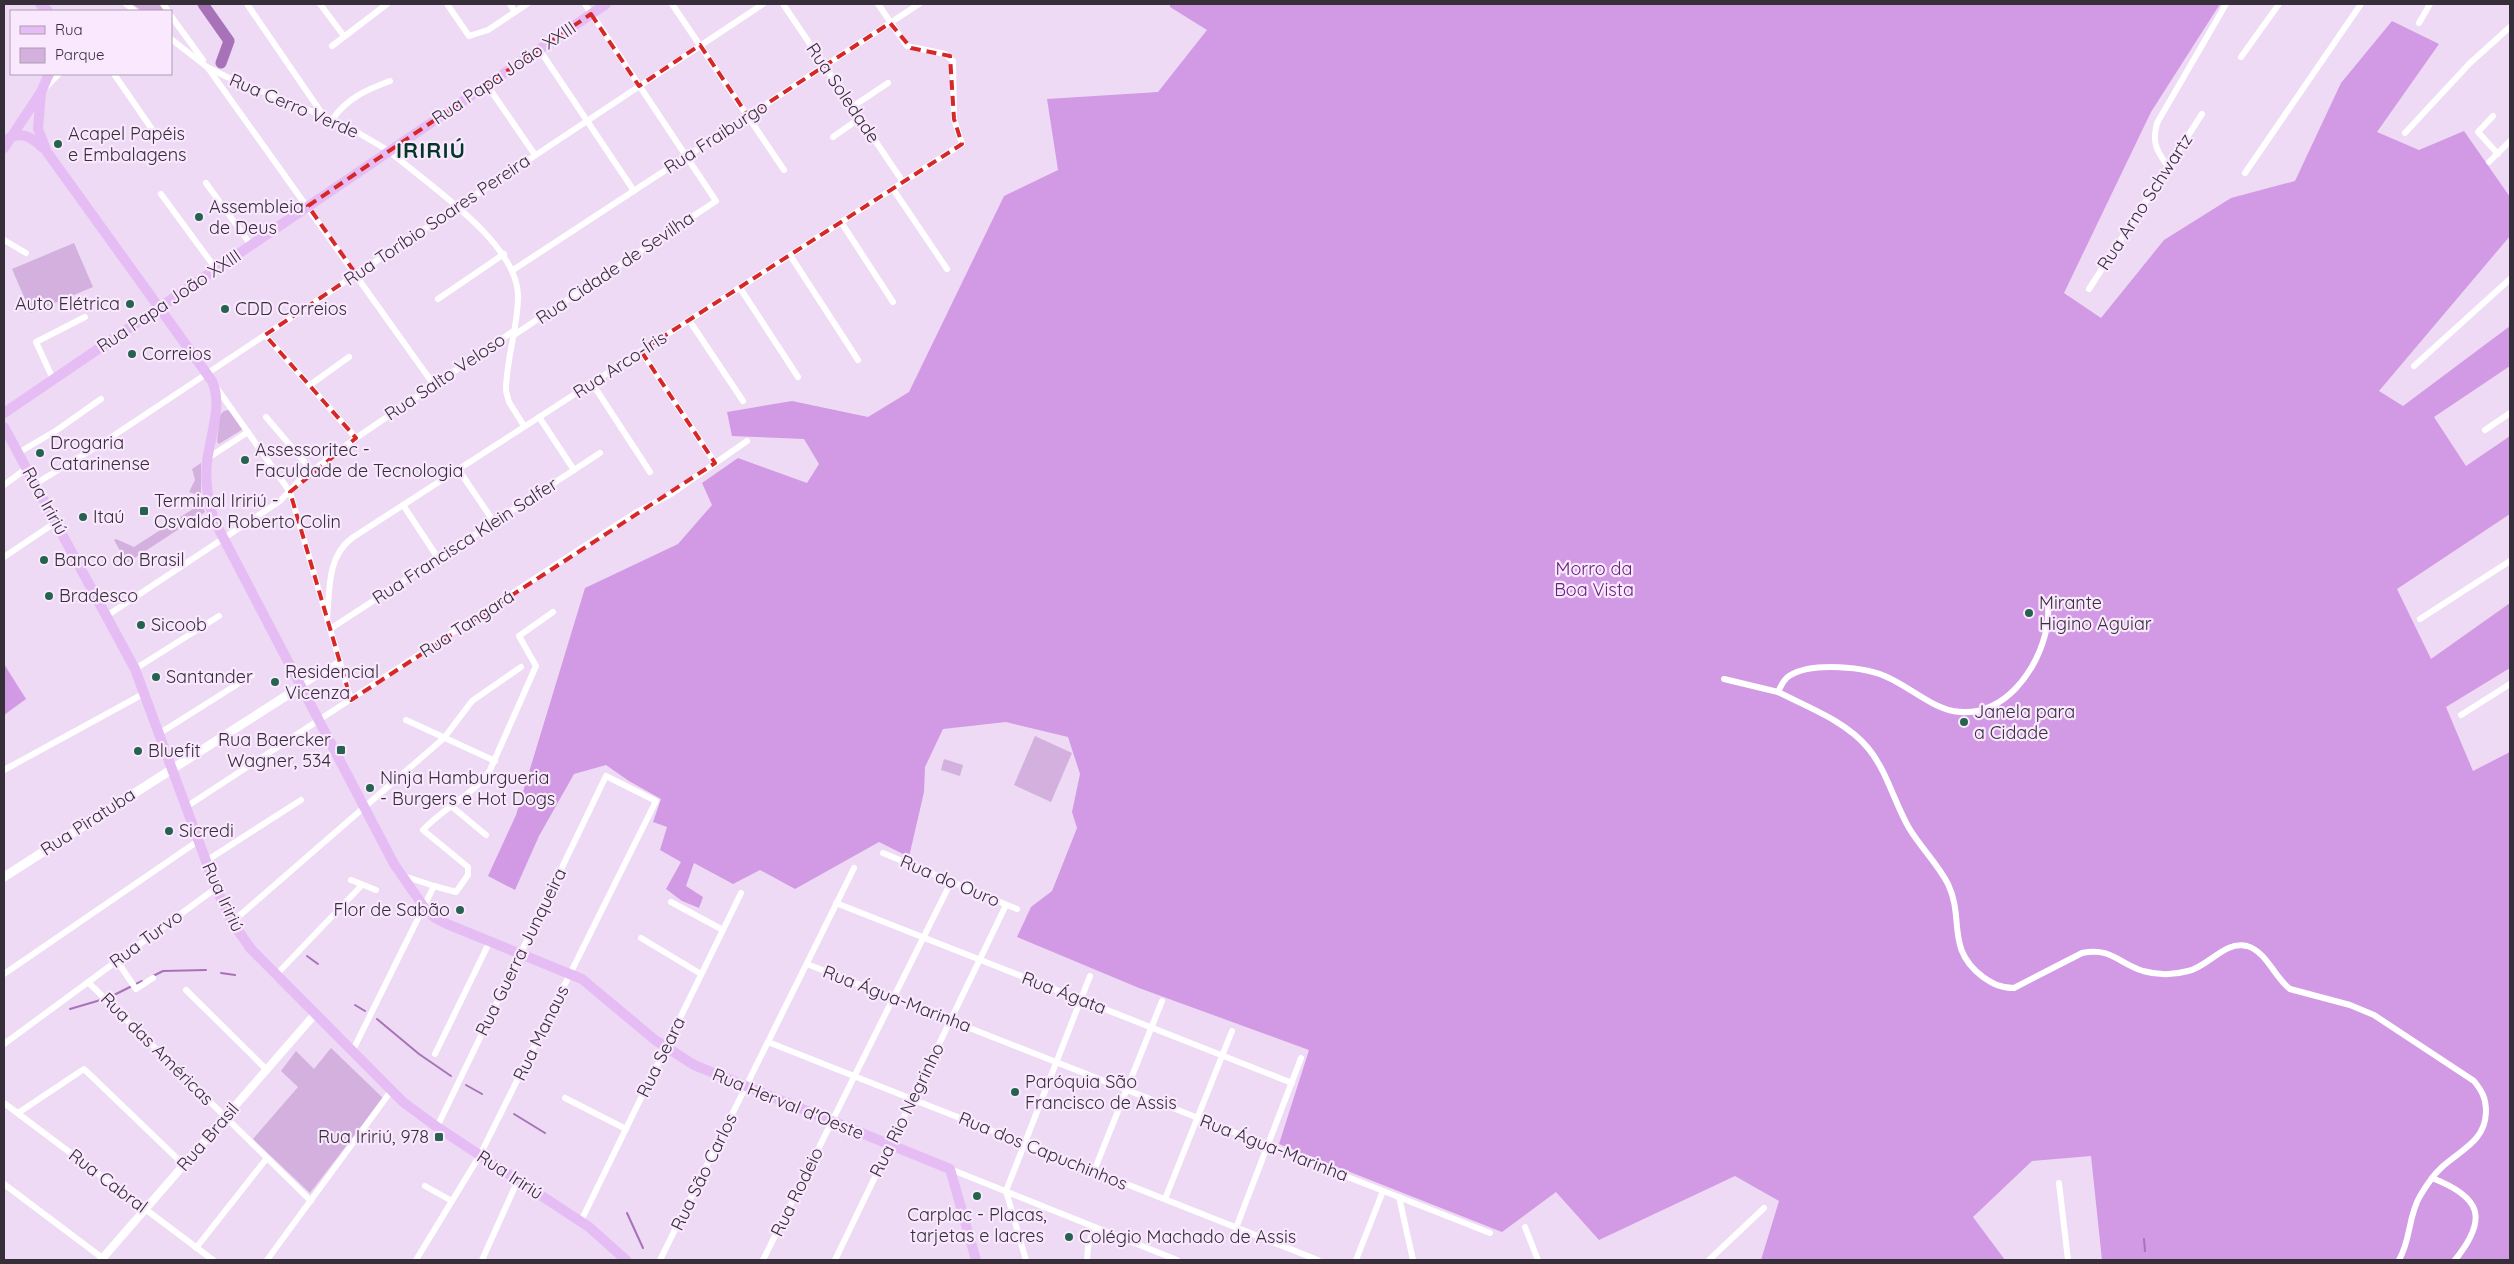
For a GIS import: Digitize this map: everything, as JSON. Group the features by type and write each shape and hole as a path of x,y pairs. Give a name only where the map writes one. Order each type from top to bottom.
{"main road":[{"name":"Rua Papa João XXIII","path":"4,413 606,4"},
{"path":"4,148 41,92 49,75"},
{"path":"41,92 38,129 47,152"},
{"path":"9,138 21,134 29,136 47,152 208,373 215,386"},
{"name":"Rua Herval d'Oeste","path":"215,386 217,402 208,458 208,497 214,520 300,687 402,876 424,907 441,921 571,973 597,990 665,1048 694,1065 950,1169"},
{"name":"Rua Iririú","path":"4,427 108,615 135,669 216,888 232,922 251,949 275,976 391,1091 437,1127 581,1221 602,1237 626,1260"},
{"name":"Rua Piratuba","path":"4,877 172,767 180,764 300,687"},
{"path":"950,1169 976,1260"}],"street":[{"path":"246,4 324,116"},
{"path":"320,4 344,36"},
{"path":"332,46 385,4"},
{"path":"447,4 469,36 488,30 527,4"},
{"path":"510,4 515,12"},
{"path":"584,4 687,156"},
{"path":"672,4 784,170"},
{"name":"Rua Toríbio Soares Pereira","path":"35,484 98,446 763,4"},
{"name":"Rua Soledade","path":"783,4 903,182"},
{"path":"878,4 890,23"},
{"name":"Rua Fraiburgo","path":"513,270 919,4"},
{"path":"2168,166 2155,148 2154,134 2157,123 2226,4"},
{"path":"2241,57 2278,4"},
{"path":"2245,173 2361,4"},
{"path":"2419,23 2430,4"},
{"path":"172,17 434,385"},
{"name":"Rua Arco-Íris","path":"327,618 333,566 339,550 352,538 962,144 954,118 953,61 945,54 911,48 904,43 890,23"},
{"path":"2405,133 2470,63 2510,28"},
{"name":"Rua Cerro Verde","path":"172,39 207,67 241,84 358,131 389,152 485,232 504,254 513,270 518,295 506,391 509,402 524,426"},
{"path":"539,49 634,191"},
{"path":"41,92 58,75"},
{"path":"115,75 156,135"},
{"path":"332,120 349,100 390,81"},
{"path":"852,107 888,84"},
{"path":"487,85 535,155"},
{"name":"Rua Arno Schwartz","path":"2089,289 2202,114"},
{"path":"2493,116 2478,132 2498,154"},
{"path":"833,137 860,118"},
{"path":"2490,162 2510,141"},
{"name":"Rua Cidade de Sevilha","path":"514,333 716,201 687,156"},
{"path":"206,183 251,245"},
{"path":"893,189 947,269"},
{"path":"161,194 216,269"},
{"path":"841,222 893,302"},
{"path":"4,240 26,253"},
{"path":"438,299 504,254"},
{"path":"790,255 858,360"},
{"path":"2414,366 2510,279"},
{"path":"740,288 798,377"},
{"path":"53,379 36,342 84,317"},
{"path":"689,320 743,401"},
{"name":"Rua Salto Veloso","path":"108,615 223,540 290,492 312,471 356,438 514,333"},
{"path":"265,335 356,438"},
{"path":"641,351 715,463"},
{"path":"310,386 349,358"},
{"path":"592,383 650,472"},
{"path":"215,386 290,492 351,700"},
{"path":"18,453 57,430 101,398"},
{"path":"2485,430 2510,413"},
{"path":"266,417 312,471"},
{"path":"539,417 574,470"},
{"path":"208,458 248,432"},
{"name":"Rua Tangará","path":"186,807 635,513 671,494 746,441"},
{"name":"Rua Francisca Klein Salfer","path":"330,629 600,453"},
{"path":"4,485 26,468"},
{"path":"458,469 494,522"},
{"path":"403,505 438,558"},
{"path":"4,557 56,522"},
{"path":"2420,619 2510,561"},
{"path":"1778,692 1788,677 1796,673 1824,668 1850,669 1884,676 1951,710 1980,710 2006,697 2017,688 2030,672 2048,625 2048,603"},
{"path":"402,876 456,892 470,870 424,830 450,805 482,780 495,761 536,666 519,636 553,612"},
{"path":"135,669 219,616"},
{"path":"300,687 340,661"},
{"path":"232,922 444,738 472,701 521,667"},
{"path":"160,733 252,675"},
{"path":"1724,679 1778,692 1847,729 1868,748 1883,772 1913,834 1935,863 1949,886 1954,901 1960,951 1973,969 1999,986 2014,988 2082,953 2094,951 2115,956 2142,971 2158,974 2176,974 2198,968 2233,946 2249,947 2264,958 2282,983 2290,988 2350,1005 2381,1019 2457,1069 2481,1089 2486,1104 2483,1130 2471,1145 2443,1166 2432,1178 2413,1208 2405,1246 2398,1260"},
{"path":"2461,716 2510,684"},
{"path":"4,770 145,693"},
{"path":"406,720 495,761"},
{"name":"Rua Manaus","path":"416,1260 480,1155 656,801 606,776"},
{"name":"Rua Guerra Junqueira","path":"437,1127 606,776"},
{"path":"206,861 301,800"},
{"path":"450,805 486,835"},
{"path":"4,974 198,841"},
{"name":"Rua do Ouro","path":"883,853 1017,909"},
{"name":"Rua São Carlos","path":"660,1260 854,868"},
{"path":"351,880 376,890"},
{"name":"Rua Rodeio","path":"763,1260 951,882"},
{"path":"275,976 362,885"},
{"path":"352,1052 434,886"},
{"name":"Rua Turvo","path":"4,1044 216,888"},
{"name":"Rua Seara","path":"581,1221 741,893"},
{"path":"671,902 723,930"},
{"name":"Rua Ágata","path":"836,903 1292,1083"},
{"name":"Rua Rio Negrinho","path":"835,1260 1006,905"},
{"path":"641,938 701,974"},
{"path":"435,1054 490,941"},
{"path":"116,961 136,989 153,978"},
{"name":"Rua Água-Marinha","path":"807,964 1490,1233"},
{"path":"1026,1260 1006,1192 1090,976"},
{"name":"Rua das Américas","path":"88,982 311,1201"},
{"path":"186,990 267,1070"},
{"path":"1094,1171 1162,1002"},
{"name":"Rua Brasil","path":"103,1260 315,1014"},
{"path":"1165,1200 1232,1031"},
{"name":"Rua dos Capuchinhos","path":"768,1042 1318,1260"},
{"path":"1236,1228 1301,1058"},
{"path":"18,1113 84,1069 184,1165"},
{"path":"267,1260 391,1091"},
{"path":"565,1098 626,1129"},
{"name":"Rua Cabral","path":"4,1102 213,1260"},
{"path":"196,1248 267,1158"},
{"name":"Rua Herval d'Oeste","path":"950,1169 1167,1258 1176,1260"},
{"path":"2432,1178 2458,1189 2466,1195 2477,1214 2476,1224 2469,1241 2455,1260"},
{"path":"482,1260 518,1180"},
{"path":"2059,1183 2068,1260"},
{"path":"4,1184 103,1260"},
{"path":"425,1186 452,1201"},
{"path":"1356,1260 1383,1191"},
{"path":"1399,1197 1413,1260"},
{"path":"1708,1260 1764,1208"},
{"path":"1087,1260 1088,1247 1094,1227"},
{"path":"1525,1227 1538,1260"}],"highlighted area":[{"path":"591,14 639,86 700,45 748,116 890,23 911,48 950,56 954,119 962,144 641,351 715,463 351,700 290,492 356,438 265,335 356,274 308,206"}],"green space":[{"path":"132,4 162,4 166,10 141,10"},
{"name":"Morro da Boa Vista","path":"1170,4 2220,4 2151,112 2064,293 2101,318 2164,240 2231,198 2295,181 2341,83 2392,21 2439,44 2377,132 2419,150 2464,131 2510,197 2510,236 2379,391 2403,406 2510,326 2510,366 2434,417 2466,466 2510,436 2510,514 2397,589 2431,659 2510,603 2510,668 2446,707 2473,771 2510,752 2510,1260 2102,1260 2091,1156 2032,1161 1973,1217 2005,1260 1761,1260 1779,1201 1735,1176 1599,1240 1556,1192 1502,1232 1279,1144 1309,1050 1139,988 1017,937 1031,907 1052,891 1077,828 1072,812 1080,774 1068,737 1006,722 943,729 925,767 924,792 909,857 879,842 795,889 760,870 733,884 694,863 686,886 703,897 699,908 682,901 666,889 681,862 660,850 667,827 653,822 661,799 629,781 606,765 574,774 539,836 515,890 488,876 516,815 585,588 678,544 712,505 702,483 738,458 807,483 819,464 804,439 732,436 727,412 792,401 868,417 909,392 1004,196 1058,170 1047,99 1158,92 1207,30 1170,7"},
{"path":"74,243 93,287 31,313 12,269"},
{"path":"229,410 243,429 219,444 217,442 220,415 224,411"},
{"path":"201,463 201,496 189,492 195,480 192,469"},
{"path":"185,497 198,501 205,512 127,563 114,540 116,539 134,547 196,507 182,499"},
{"path":"4,664 26,699 4,715"},
{"path":"1035,736 1072,753 1051,802 1014,785"},
{"path":"944,759 963,765 960,776 941,770"},
{"path":"331,1048 383,1098 310,1193 253,1139 298,1087 281,1071 296,1051 314,1069"}],"waterway":[{"path":"203,4 229,41 221,63"},
{"path":"307,956 318,964"},
{"path":"153,976 163,971 206,970"},
{"path":"221,973 235,975"},
{"path":"108,998 142,981"},
{"path":"70,1009 104,999"},
{"path":"355,1005 365,1011"},
{"path":"377,1019 419,1054 451,1076"},
{"path":"466,1085 482,1094"},
{"path":"514,1114 545,1133"},
{"path":"627,1213 643,1248"},
{"path":"2144,1239 2145,1251"}],"place":[{"name":"Acapel Papéis e Embalagens","path":"58,144"},
{"name":"Assembleia de Deus","path":"199,217"},
{"name":"Auto Elétrica","path":"130,304"},
{"name":"CDD Correios","path":"225,309"},
{"name":"Correios","path":"132,354"},
{"name":"Drogaria Catarinense","path":"40,453"},
{"name":"Assessoritec - Faculdade de Tecnologia","path":"245,460"},
{"name":"Terminal Iririú - Osvaldo Roberto Colin","path":"144,511"},
{"name":"Itaú","path":"83,517"},
{"name":"Banco do Brasil","path":"44,560"},
{"name":"Bradesco","path":"49,596"},
{"name":"Mirante Higino Aguiar","path":"2029,613"},
{"name":"Sicoob","path":"141,625"},
{"name":"Santander","path":"156,677"},
{"name":"Residencial Vicenza","path":"275,682"},
{"name":"Janela para a Cidade","path":"1964,722"},
{"name":"Rua Baercker Wagner, 534","path":"341,750"},
{"name":"Bluefit","path":"138,751"},
{"name":"Ninja Hamburgueria - Burgers e Hot Dogs","path":"370,788"},
{"name":"Sicredi","path":"169,831"},
{"name":"Flor de Sabão","path":"460,910"},
{"name":"Paróquia São Francisco de Assis","path":"1015,1092"},
{"name":"Rua Iririú, 978","path":"439,1137"},
{"name":"Carplac - Placas, tarjetas e lacres","path":"977,1196"},
{"name":"Colégio Machado de Assis","path":"1069,1237"}],"district":[{"name":"IRIRIÚ","path":"431,150"}]}
